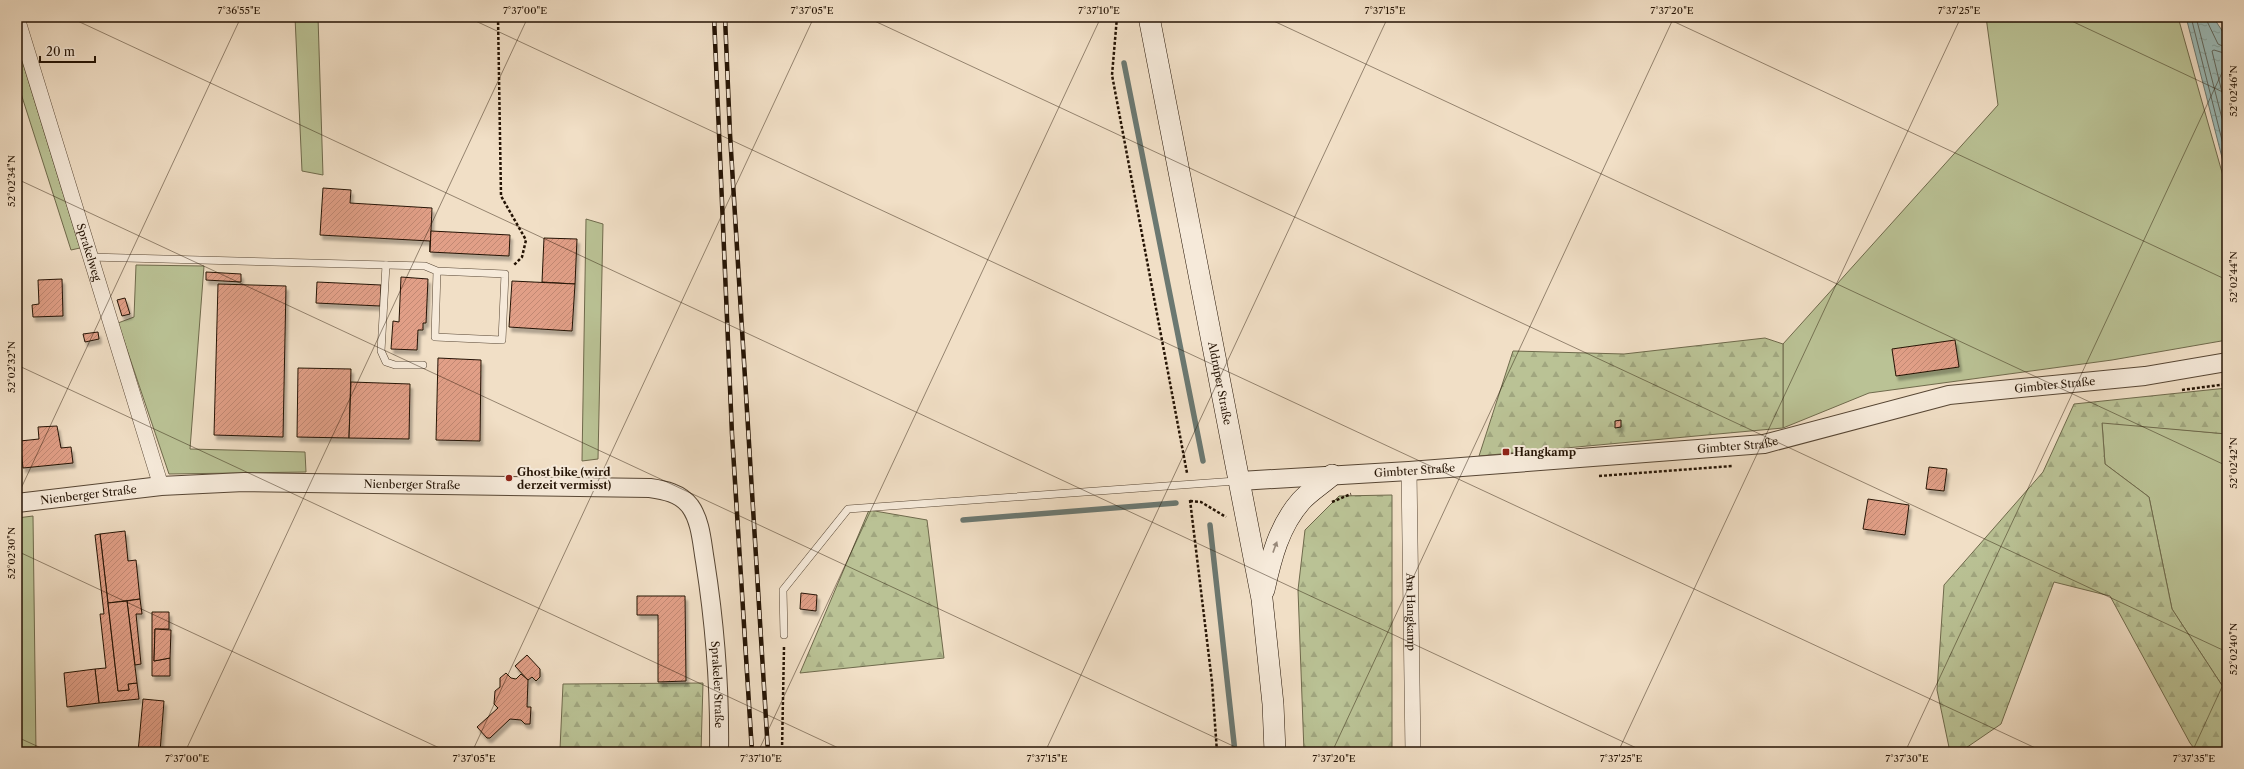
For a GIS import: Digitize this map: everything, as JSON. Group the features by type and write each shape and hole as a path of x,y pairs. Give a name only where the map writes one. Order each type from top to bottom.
{"main road":[{"name":"Aldruper Straße","path":"1149,17 1262,599 1273,704 1275,752"},
{"path":"1262,599 1272,558 1282,527 1302,500 1332,475"}],"street":[{"name":"Sprakelweg","path":"17,18 161,486"},
{"name":"Gimbter Straße","path":"1240,481 1409,471 1764,444 1949,395 2145,376 2227,362"},
{"name":"Am Hangkamp","path":"1409,471 1413,752"},
{"name":"Nienberger Straße","path":"17,503 161,486 244,482 650,488 667,491 681,498 690,506 696,519 714,616"},
{"name":"Sprakeler Straße","path":"714,616 720,718 719,752"}],"lane":[{"path":"90,257 425,266 437,271 505,274 502,340 434,337 437,271"},
{"path":"386,265 381,351 386,362 395,365 423,365"},
{"path":"784,635 783,590 848,509 1240,481"}],"path":[{"path":"498,17 502,196 526,240 522,256 505,274"},
{"path":"1117,17 1112,75 1189,485 1212,682 1217,752"},
{"path":"782,750 784,635"}],"green space":[{"path":"295,17 318,17 323,175 302,171"},
{"path":"1986,17 2178,17 2227,190 2227,340 2112,360 1869,393 1783,428 1783,344 1998,105"},
{"path":"17,44 80,248 71,250 17,81"},
{"path":"586,219 603,224 598,459 582,461"},
{"path":"136,265 204,266 190,449 305,452 306,472 169,474 118,323 134,317"},
{"path":"1765,338 1783,344 1783,428 1479,456 1513,351 1624,354"},
{"path":"2227,388 2227,434 2102,423 2105,464 2149,497 2172,609 2227,693 2227,752 2197,752 2190,743 2110,596 2054,582 2001,724 1960,752 1950,752 1937,690 1944,585 2043,472 2074,404"},
{"path":"2102,422 2227,434 2227,693 2172,609 2149,497 2105,464"},
{"path":"1392,495 1392,752 1304,752 1298,590 1305,530 1339,496"},
{"path":"869,510 927,520 944,658 800,673"},
{"path":"33,516 36,752 17,752 17,518"},
{"path":"703,683 701,752 563,752 560,749 563,684"}],"water":[{"path":"2186,17 2213,17 2223,32 2227,45 2227,177"}],"building":[{"path":"323,188 351,190 350,203 432,208 430,252 430,241 320,235"},
{"path":"431,231 510,235 509,256 430,252"},
{"path":"544,238 577,239 575,284 542,282"},
{"path":"206,272 241,274 241,282 206,280"},
{"path":"401,277 428,279 426,323 423,323 423,330 418,330 417,350 391,349 393,321 399,322"},
{"path":"62,279 63,316 33,317 32,305 39,304 38,280"},
{"path":"512,281 575,284 572,331 509,327"},
{"path":"317,282 381,285 380,306 316,303"},
{"path":"218,284 286,286 283,437 214,435"},
{"path":"125,298 130,314 122,316 117,300"},
{"path":"98,332 99,339 85,342 83,334"},
{"path":"1955,340 1959,367 1896,376 1892,349"},
{"path":"438,358 481,360 480,441 436,440"},
{"path":"298,368 351,369 349,438 297,437"},
{"path":"351,382 410,384 409,439 349,438"},
{"path":"1621,420 1621,427 1615,428 1615,421"},
{"path":"57,426 61,448 71,447 73,463 23,468 20,441 39,439 38,427"},
{"path":"1929,467 1947,469 1944,491 1926,489"},
{"path":"1868,499 1909,505 1905,535 1863,529"},
{"path":"125,531 128,561 136,560 140,599 108,603 100,534"},
{"path":"100,534 118,691 129,690 128,684 137,683 139,699 99,703 95,669 106,668 100,614 104,614 95,535"},
{"path":"801,593 817,595 816,611 800,609"},
{"path":"637,596 685,596 686,681 658,682 658,615 637,615"},
{"path":"140,599 142,614 136,614 141,664 135,665 127,601"},
{"path":"127,601 137,683 128,684 129,690 118,691 108,603"},
{"path":"152,612 169,612 169,629 155,629 154,661 170,658 170,676 152,676"},
{"path":"155,629 171,630 170,658 154,661"},
{"path":"527,655 540,669 540,677 536,681 532,677 528,680 515,666"},
{"path":"95,669 99,703 67,707 64,673"},
{"path":"506,673 511,678 516,679 521,674 528,680 527,707 531,707 530,724 525,724 521,720 510,719 490,738 487,738 477,727 498,708 494,704 495,691 500,687 500,678"},
{"path":"143,699 164,701 160,752 138,752"}],"waterway":[{"path":"1124,63 1203,461"},
{"path":"963,520 1176,503"},
{"path":"1210,525 1235,752"}],"railway":[{"path":"714,17 732,434 752,752"},
{"path":"725,17 730,134 768,752"}],"place":[{"name":"Hangkamp","path":"1506,452"},
{"name":"Ghost bike (wird derzeit vermisst)","path":"509,478"}]}
